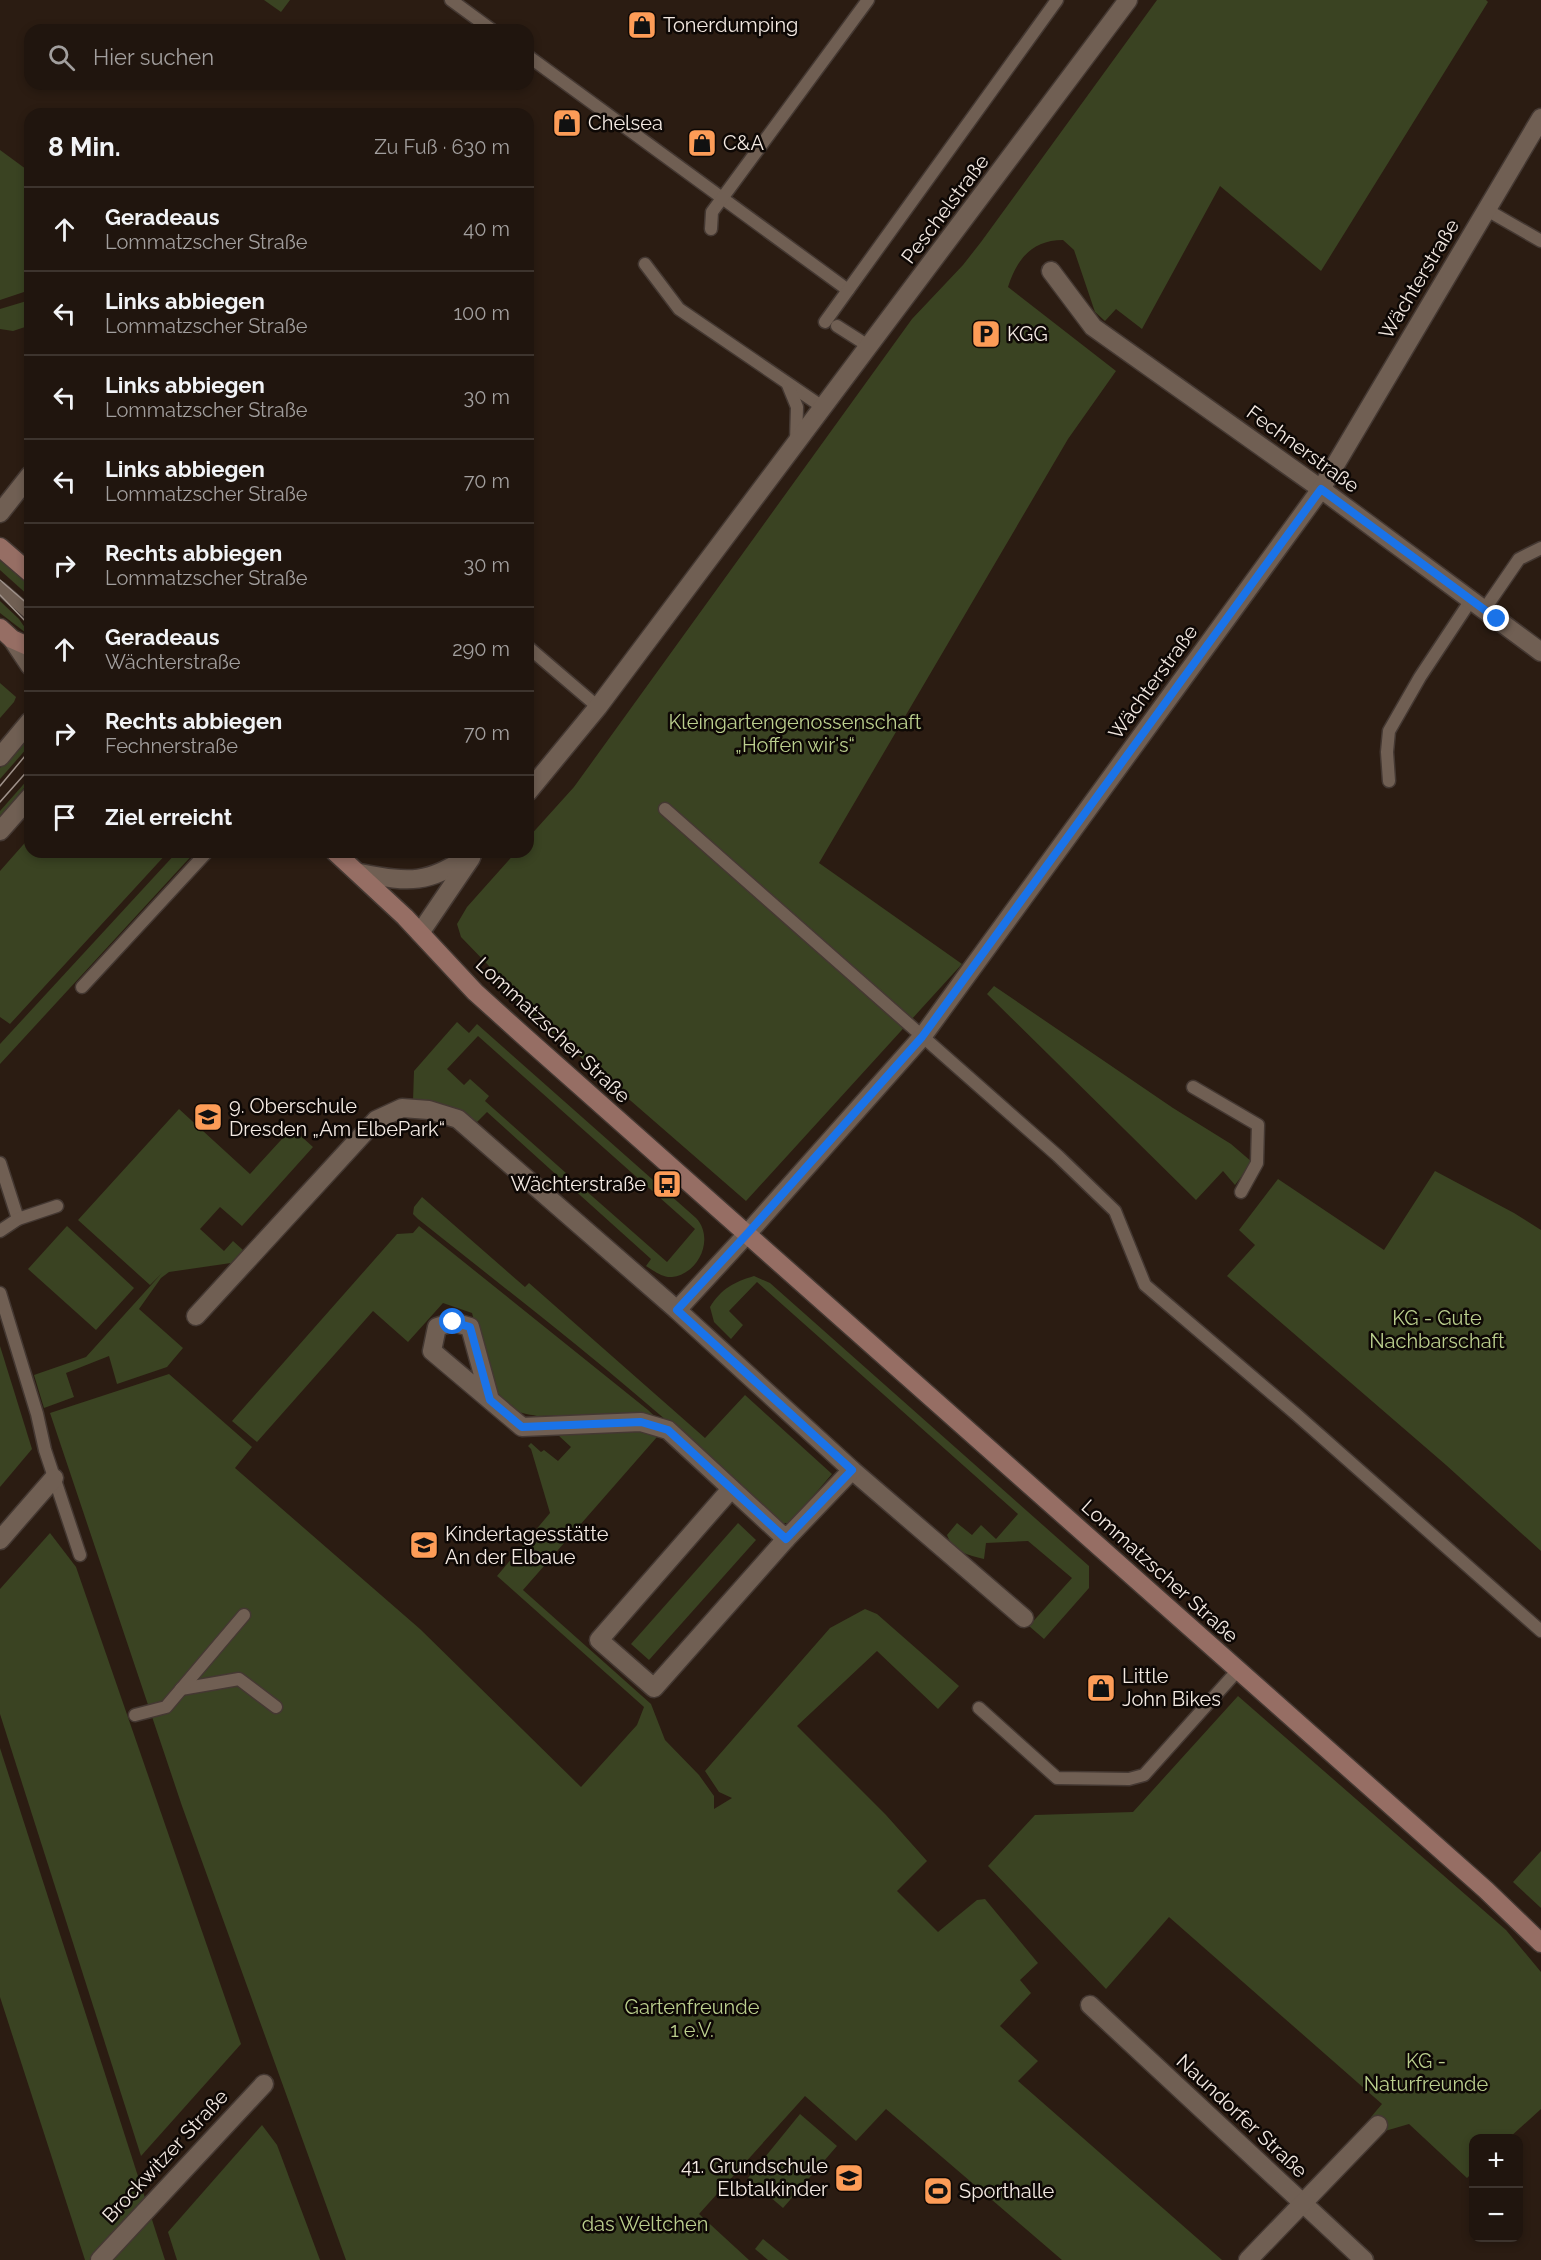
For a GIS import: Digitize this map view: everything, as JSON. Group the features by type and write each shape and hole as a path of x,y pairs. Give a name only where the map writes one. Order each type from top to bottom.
{"main road":[{"path":"0,547 24,568"},
{"path":"6,633 24,644"},
{"name":"Lommatzscher Straße","path":"342,858 420,933 475,992 1486,1890 1541,1943"}],"street":[{"name":"Peschelstraße","path":"534,785 598,707 1128,0"},
{"name":"Wächterstraße","path":"747,1234 922,1037 1321,489 1539,125"},
{"name":"Fechnerstraße","path":"1052,271 1093,327 1321,489 1541,652"},
{"path":"0,513 24,483"},
{"path":"6,633 24,658"},
{"path":"0,757 24,728"},
{"path":"0,831 24,804"},
{"path":"360,873 394,879 428,878 467,858"},
{"path":"420,933 471,858"},
{"path":"196,1316 376,1120 402,1108 429,1110 458,1119 677,1310 852,1470 1024,1618"},
{"path":"677,1310 747,1234"},
{"path":"490,1400 522,1427 641,1422 668,1430 786,1539"},
{"path":"731,1489 599,1640 654,1688 786,1539 852,1470"},
{"path":"0,1540 54,1478"},
{"name":"Naundorfer Straße","path":"1090,2005 1364,2260"},
{"name":"Brockwitzer Straße","path":"100,2260 264,2084"},
{"path":"1248,2260 1378,2125"}],"lane":[{"path":"451,0 484,24"},
{"path":"711,229 712,212 868,0"},
{"path":"825,322 1057,0"},
{"path":"534,60 848,290"},
{"path":"1487,210 1541,241"},
{"path":"645,264 679,309 824,408"},
{"path":"837,326 870,346"},
{"path":"788,385 797,407 796,445"},
{"path":"1389,781 1387,752 1389,732 1420,677 1478,605 1519,559 1541,548"},
{"path":"0,588 24,609"},
{"path":"534,652 598,707"},
{"path":"665,809 1058,1155 1115,1211 1145,1285 1297,1415 1541,1631"},
{"path":"82,987 201,858"},
{"path":"1193,1087 1258,1125 1257,1163 1241,1192"},
{"path":"0,1163 18,1219"},
{"path":"0,1231 18,1219 57,1206"},
{"path":"0,1293 37,1414 45,1450 80,1555"},
{"path":"135,1715 166,1707 244,1615"},
{"path":"979,1708 1057,1778 1129,1779 1144,1775 1238,1670"},
{"path":"181,1689 239,1679 276,1707"}],"green space":[{"path":"264,0 290,0 281,12"},
{"name":"Kleingartengenossenschaft „Hoffen wir's“","path":"1157,0 1486,0 1488,2 1321,271 1220,186 1142,329 1116,309 1105,321 1095,312 1074,250 1063,240 1034,247 1016,268 1008,287 1116,371 1068,439 819,863 962,964 746,1201 493,981 489,966 461,937 457,924 467,907 511,858 534,858 534,831 574,787 912,319 963,265"},
{"path":"0,150 24,168 24,292 0,300"},
{"path":"24,302 24,327 13,331 0,329 0,309"},
{"path":"0,558 24,580 24,592 0,570"},
{"path":"0,601 19,619 24,626 24,631 0,613"},
{"path":"0,683 16,697 0,718"},
{"path":"24,742 24,752 0,779 0,768"},
{"path":"24,784 24,788 0,817 0,811"},
{"path":"24,844 24,858 162,858 10,1024 0,1017 0,871"},
{"path":"171,858 189,858 0,1064 0,1044"},
{"path":"994,986 1173,1108 1231,1144 1252,1162 1235,1185 1223,1171 1196,1200 987,994"},
{"path":"457,1022 469,1033 477,1024 696,1218 702,1226 704,1245 701,1254 690,1269 682,1274 669,1277 646,1266 651,1259 571,1187 576,1182 667,1262 695,1229 478,1036 447,1069 464,1085 470,1079 489,1096 485,1101 566,1173 561,1179 487,1112 477,1122 446,1107 430,1102 413,1101 414,1071"},
{"path":"179,1109 250,1174 292,1128 313,1147 242,1226 220,1207 200,1229 224,1251 233,1241 243,1250 231,1263 169,1272 161,1278 139,1309 183,1348 167,1367 117,1384 109,1356 66,1373 74,1397 44,1408 34,1375 86,1357 162,1273 150,1285 78,1220"},
{"name":"KG - Gute Nachbarschaft","path":"1435,1171 1541,1230 1541,1551 1446,1465 1227,1276 1255,1245 1239,1230 1278,1179 1384,1250"},
{"path":"422,1197 525,1287 529,1283 705,1438 745,1395 832,1474 790,1523 777,1523 735,1482 647,1404 418,1219 413,1214 414,1207"},
{"path":"67,1226 134,1288 96,1330 28,1269"},
{"path":"419,1226 664,1425 628,1414 537,1416 510,1409 502,1403 492,1386 472,1313 443,1303 408,1342 373,1311 257,1442 232,1421 397,1234 413,1233"},
{"path":"754,1276 770,1283 1089,1566 1089,1588 1044,1639 1029,1626 1072,1578 1028,1541 986,1543 984,1559 957,1549 947,1535 957,1523 972,1535 981,1525 996,1539 1018,1514 757,1282 729,1311 743,1325 731,1339 714,1322 710,1307 719,1295 734,1284"},
{"path":"0,1346 32,1449 0,1487"},
{"path":"169,1374 252,1447 235,1468 420,1629 581,1787 637,1725 644,1707 497,1576 550,1513 531,1449 528,1446 531,1443 541,1452 544,1450 558,1461 571,1447 558,1435 564,1431 638,1430 657,1437 523,1590 651,1704 665,1740 699,1775 714,1796 714,1809 732,1798 719,1792 705,1771 830,1628 865,1609 877,1614 959,1686 938,1709 877,1651 797,1726 886,1815 927,1861 897,1891 938,1932 977,1900 985,1899 1038,1963 1020,1980 1031,1993 1000,2026 1038,2061 1018,2081 1222,2260 1062,2260 886,2109 856,2141 805,2096 699,2214 749,2260 346,2260 182,1806 50,1413"},
{"path":"738,1523 756,1540 649,1660 631,1644"},
{"path":"50,1533 76,1567 241,2044 141,2156 0,1714 0,1589"},
{"name":"KG - Naturfreunde","path":"1238,1696 1506,1930 1541,1972 1541,2109 1513,2134 1469,2134 1469,2176 1467,2178 1409,2124 1385,2131 1371,2117 1382,2104 1169,1917 1106,1989 988,1866 1035,1815 1133,1812"},
{"path":"0,1748 165,2260 85,2260 0,1997"},
{"path":"1541,1851 1541,1908 1513,1882"},
{"path":"800,2114 837,2146 783,2208 748,2178"},
{"path":"262,2125 277,2145 320,2260 177,2260 168,2232"},
{"path":"763,2239 789,2260 768,2260 755,2249"}],"tram line":[{"path":"0,580 24,601"},
{"path":"0,595 24,620"},
{"path":"0,786 24,757"},
{"path":"0,802 24,775"}],"place":[{"name":"Tonerdumping","path":"642,25"},
{"name":"Chelsea","path":"567,123"},
{"name":"C&A","path":"702,143"},
{"name":"KGG","path":"986,334"},
{"name":"9. Oberschule Dresden „Am ElbePark“","path":"208,1117"},
{"name":"Wächterstraße","path":"667,1184"},
{"name":"Kindertagesstätte An der Elbaue","path":"424,1545"},
{"name":"Little John Bikes","path":"1101,1688"},
{"name":"41. Grundschule Elbtalkinder","path":"849,2178"},
{"name":"Sporthalle","path":"938,2191"}],"route":[{"path":"453,1322 470,1327 490,1400 522,1427 641,1422 668,1430 786,1539 852,1470 677,1310 922,1037 1321,489 1497,619"}],"park label":[{"name":"Gartenfreunde 1 e.V.","path":"692,2018"},
{"name":"das Weltchen","path":"645,2224"}]}
